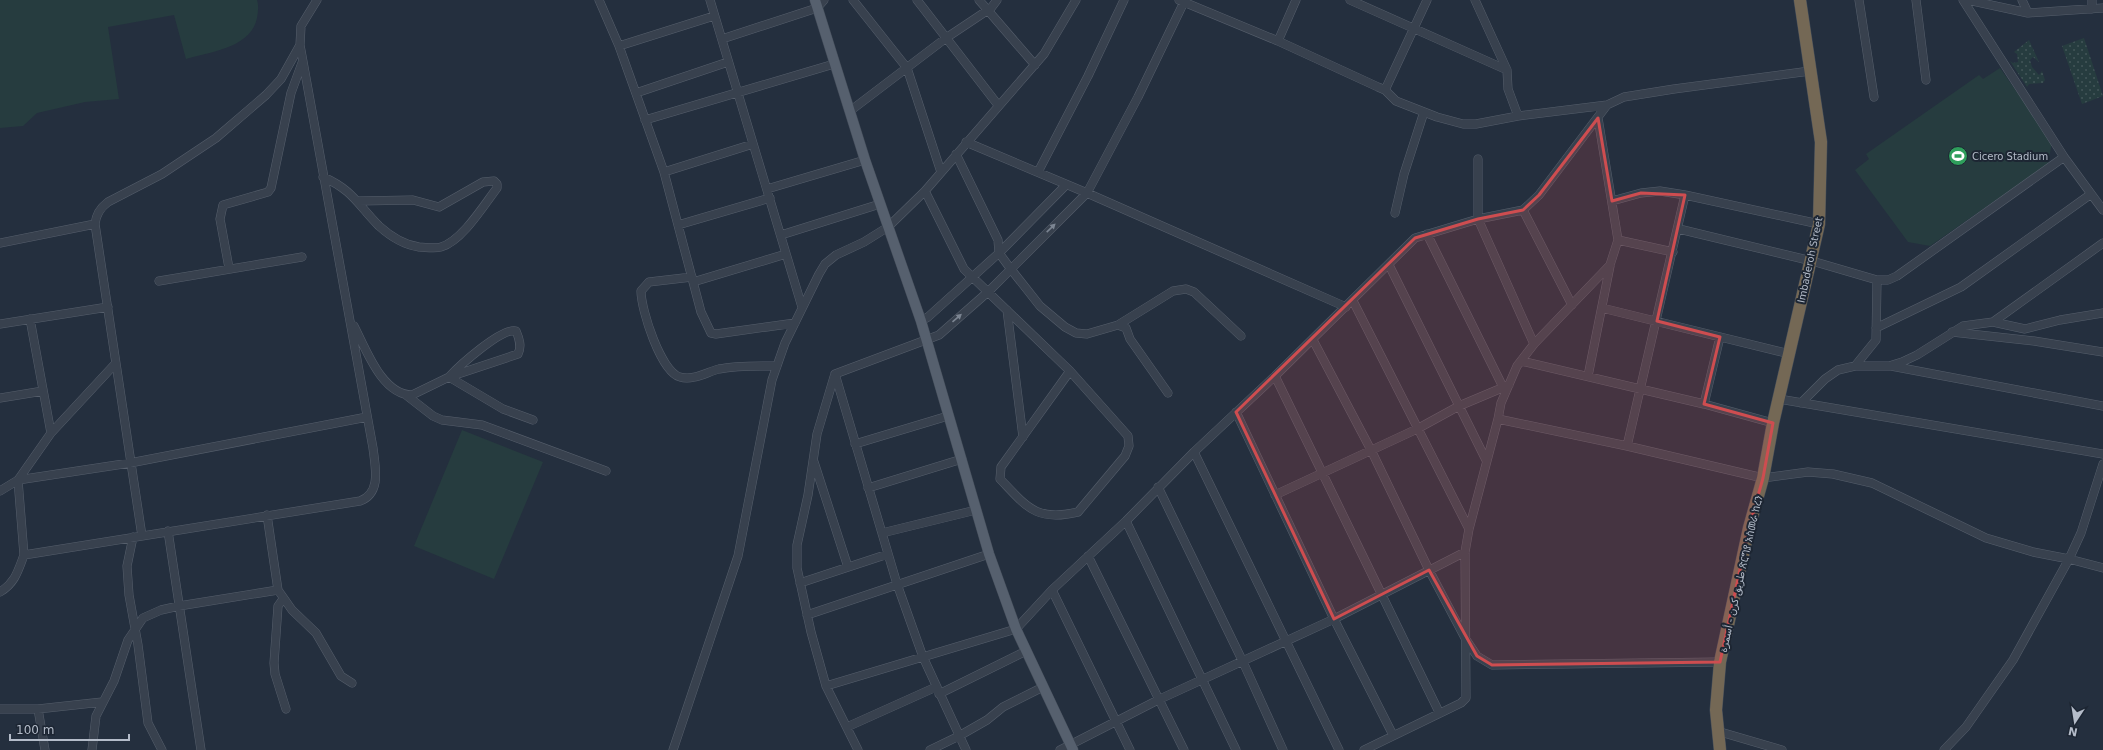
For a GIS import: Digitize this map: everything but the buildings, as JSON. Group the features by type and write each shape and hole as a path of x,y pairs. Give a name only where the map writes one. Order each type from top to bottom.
{"highway":[{"name":"Imbaderoh Street","path":"1779,399 1812,261 1819,224 1821,142 1800,0"},
{"name":"طريق كرن - أسمرة ጽርግያ አስመራ ከረን","path":"1720,750 1716,710 1720,662 1749,528 1764,478 1773,423 1779,399"}],"main road":[{"path":"818,3 834,64 865,160 921,320 989,554 1016,629 1072,747"}],"street":[{"path":"24,555 368,498 374,489 376,477 373,448 351,319 323,177 300,45 302,26 317,0"},
{"path":"599,0 619,46 664,172 692,280 704,318 711,332 714,334 795,323"},
{"path":"710,0 802,307"},
{"path":"853,0 907,68 941,172"},
{"path":"917,0 998,105"},
{"path":"979,0 986,10 1035,65"},
{"path":"850,111 946,38 991,8 997,0"},
{"path":"673,750 738,556 772,380 802,307 825,264 836,255 864,242 888,227 925,190 1044,54 1076,0"},
{"path":"1038,172 1088,76 1124,0"},
{"path":"1278,41 1296,0"},
{"path":"1350,0 1507,70"},
{"path":"1384,90 1427,0"},
{"path":"1475,0 1507,70 1508,89 1518,116"},
{"path":"1859,0 1874,96"},
{"path":"1916,0 1926,80"},
{"path":"1963,0 2064,157 2103,210"},
{"path":"1968,0 2028,14 2103,8"},
{"path":"2022,0 2028,14"},
{"path":"2092,0 2092,9"},
{"path":"858,750 826,686 807,615 797,568 797,545 808,495 817,434 834,376 838,372 939,335 989,291 1010,268 1087,193 1138,97 1183,1 1278,41 1384,90 1396,101 1424,112 1463,124 1476,124 1518,116 1607,105 1624,97 1810,71"},
{"path":"722,39 818,3"},
{"path":"619,46 714,16"},
{"path":"142,536 95,224 100,208 108,202 162,174 216,138 281,79 300,45"},
{"path":"229,268 220,212 223,205 268,192 271,188 292,93 303,62"},
{"path":"636,92 728,62"},
{"path":"645,120 834,64"},
{"path":"826,686 1016,629 1052,590 1126,521 1194,452 1346,308 1415,238 1478,219 1523,210 1539,195 1607,105"},
{"path":"1395,213 1404,174 1424,112"},
{"path":"1588,376 1610,265 1618,240 1598,118"},
{"path":"966,142 1087,193 1346,308"},
{"path":"664,172 753,144"},
{"path":"956,154 998,240 999,253 1040,306 1065,327 1076,333 1087,334 1118,325 1173,291 1186,288 1194,292 1241,336"},
{"path":"1679,229 1812,261 1877,280 1888,280 1897,276 2064,157"},
{"path":"1478,159 1478,219 1534,344"},
{"path":"767,189 865,160"},
{"path":"323,177 338,184 358,201 380,226 398,240 410,246 440,247 452,241 464,229 497,188 497,184 494,181 483,182 439,207 413,200 358,201"},
{"path":"921,320 928,317 999,253 1066,185"},
{"path":"925,190 964,269 971,278 989,291 1070,371 1128,436 1129,446 1125,456 1078,512 1068,514 1041,513 1028,507 1000,479 1001,467 1070,371"},
{"path":"1612,202 1641,193 1660,192 1685,195 1819,224"},
{"path":"1876,328 1961,287 2091,194"},
{"path":"1627,446 1679,229 1685,195"},
{"path":"678,225 770,198"},
{"path":"781,235 880,204"},
{"path":"1523,210 1572,305"},
{"path":"0,243 95,224"},
{"path":"1427,234 1506,386"},
{"path":"1618,240 1673,252"},
{"path":"1993,322 2103,244"},
{"path":"777,366 718,369 685,378 675,375 658,351 644,316 641,291 649,282 692,280 786,254"},
{"path":"159,281 229,268 302,257"},
{"path":"1389,265 1486,460"},
{"path":"1364,750 1439,712 1461,703 1466,698 1465,552 1469,528 1506,386 1521,361 1534,344 1610,265"},
{"path":"1855,366 1875,342 1877,280"},
{"path":"1353,301 1417,429 1469,528"},
{"path":"0,324 108,307"},
{"path":"1602,308 1790,354"},
{"path":"1007,310 1023,437"},
{"path":"1888,366 1917,355 1963,326 1993,322 2026,329 2060,320 2103,313"},
{"path":"30,319 51,433"},
{"path":"351,319 384,382 396,392 406,395 412,395 449,377 518,354 520,348 516,331 505,332 470,356 449,377"},
{"path":"1118,325 1126,328 1130,339 1168,392"},
{"path":"1952,332 2034,341 2103,352"},
{"path":"1704,404 1720,337"},
{"path":"1313,340 1371,450 1429,570 1465,638 1477,656 1492,665 1720,662"},
{"path":"1521,361 1704,404 1773,423"},
{"path":"0,592 9,587 17,576 24,555 18,480 51,433 115,364"},
{"path":"1801,403 1825,379 1838,370 1855,366 1888,366 2103,406"},
{"path":"834,376 897,584 923,657 966,750"},
{"path":"1275,376 1439,712"},
{"path":"449,377 503,409 533,420"},
{"path":"1275,495 1417,429 1459,406 1506,386"},
{"path":"0,398 43,391"},
{"path":"406,395 433,416 442,420 482,425 606,471"},
{"path":"1779,399 2103,454"},
{"path":"1236,412 1334,619 1393,735"},
{"path":"855,444 948,416"},
{"path":"0,491 18,480 130,463 367,417"},
{"path":"1498,419 1627,446 1764,478 1808,472 1833,474 1872,483 1986,538 2033,552 2103,568"},
{"path":"1194,452 1339,750"},
{"path":"868,488 962,459"},
{"path":"813,460 848,567"},
{"path":"1944,750 1966,728 2013,660 2069,559 2081,533 2103,464"},
{"path":"1158,487 1243,662 1283,750"},
{"path":"882,533 976,510"},
{"path":"267,515 278,590 283,599 316,633 341,676 352,683"},
{"path":"1126,521 1236,750"},
{"path":"168,531 201,750"},
{"path":"133,537 127,566 129,596 148,723 162,750"},
{"path":"1060,750 1072,747 1160,699 1334,619 1465,552"},
{"path":"800,583 888,554"},
{"path":"807,615 989,554"},
{"path":"1088,556 1184,750"},
{"path":"92,750 96,716 114,681 128,640 143,618 161,610 179,606 278,590"},
{"path":"1052,590 1130,750"},
{"path":"283,599 278,606 274,663 275,674 286,709"},
{"path":"847,727 938,691 1026,651"},
{"path":"930,750 987,720 1003,707 1043,687"},
{"path":"0,709 38,709 102,702"},
{"path":"38,709 45,750"},
{"path":"1717,731 1782,750"}],"highlighted area":[{"path":"1598,118 1612,201 1641,193 1685,195 1657,321 1720,337 1704,404 1773,423 1763,478 1749,528 1720,662 1492,665 1477,656 1429,570 1334,619 1236,412 1415,238 1478,219 1523,210 1539,195"}],"green space":[{"path":"0,0 257,0 258,9 257,18 253,28 247,36 228,47 186,59 174,15 108,27 119,99 85,102 37,113 23,126 0,128"},
{"path":"2084,38 2103,96 2082,104 2062,46"},
{"path":"2029,40 2039,62 2033,57 2030,60 2032,67 2039,75 2042,71 2045,80 2043,83 2029,84 2027,87 2010,61 2013,63 2018,62 2017,54 2014,52"},
{"name":"Cicero Stadium","path":"2000,68 2052,142 2048,164 1930,246 1908,242 1855,170 1869,159 1866,154 1979,75 1983,79"},
{"path":"462,430 543,462 494,579 414,546"}],"place":[{"name":"Cicero Stadium","path":"1958,156"}]}
